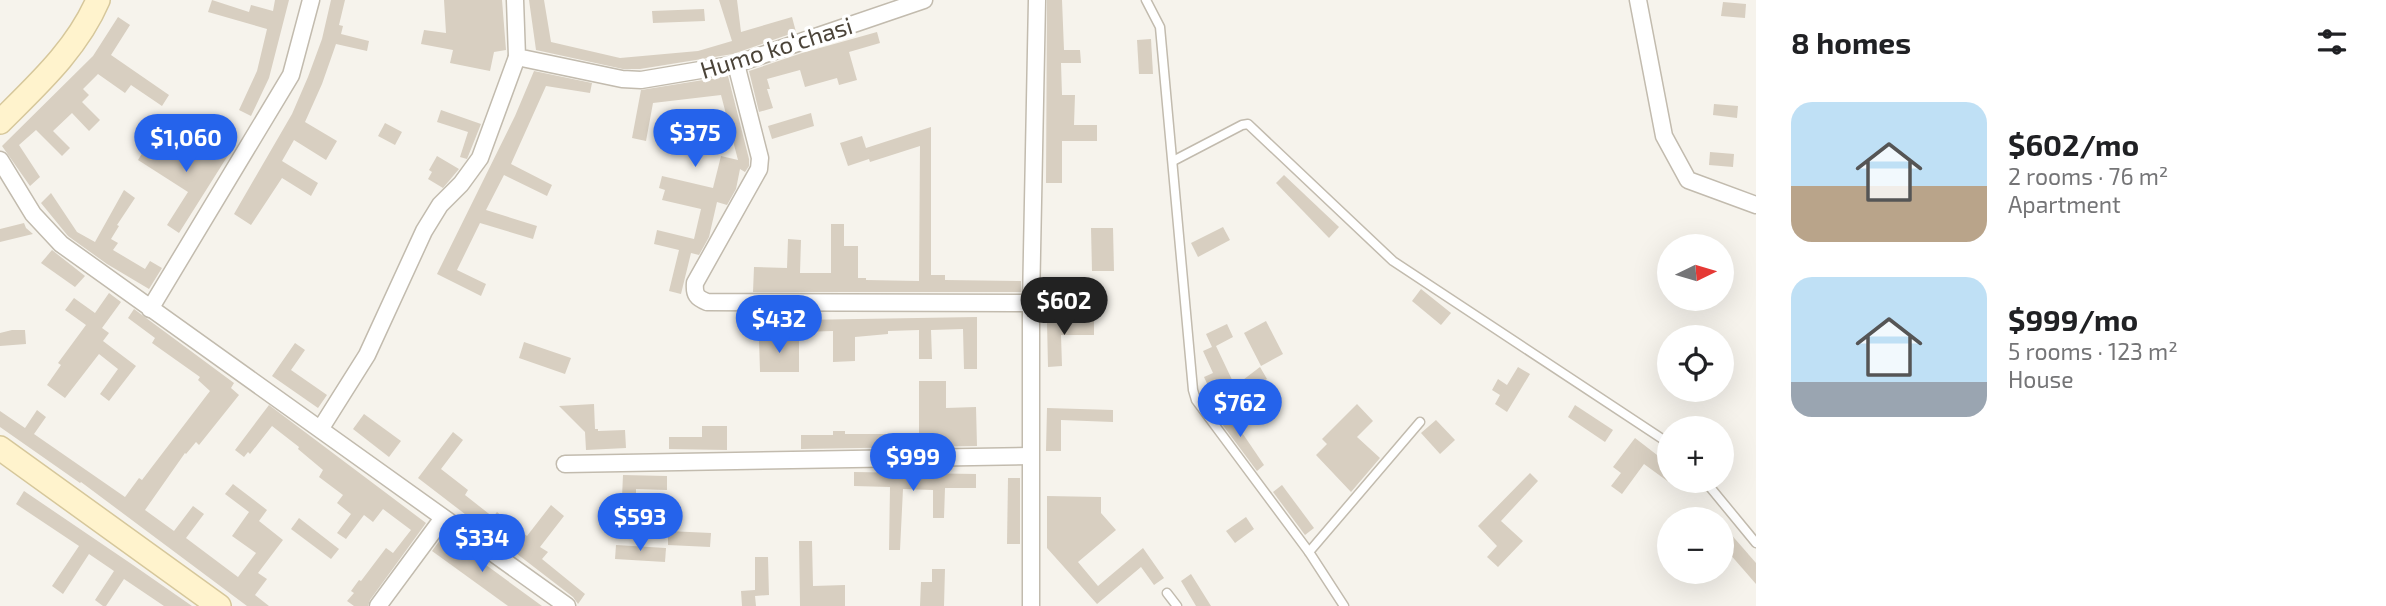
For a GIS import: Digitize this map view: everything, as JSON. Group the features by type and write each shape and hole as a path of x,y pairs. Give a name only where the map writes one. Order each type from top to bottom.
{"street":[{"path":"0,121 69,49 98,0"},
{"path":"150,309 291,75 311,0"},
{"path":"321,428 367,355 424,231 440,205 461,184 480,158 517,57 515,0"},
{"name":"Humo koʻchasi","path":"517,57 622,79 641,80 736,64 924,0"},
{"path":"1031,606 1031,303 1037,0"},
{"path":"1638,0 1664,136 1688,180 1756,205"},
{"path":"736,64 760,158 758,169 695,283 694,292 697,298 707,302 1031,303"},
{"path":"0,160 33,214 61,244 567,606"},
{"path":"0,448 219,606"},
{"path":"565,464 1030,456"},
{"path":"378,606 443,518"}],"lane":[{"path":"1146,0 1160,27 1196,400 1309,552 1344,606"},
{"path":"1173,162 1248,124 1393,261 1657,435"},
{"path":"1309,552 1420,422"},
{"path":"1715,493 1756,543"},
{"path":"1167,593 1177,606"}],"building":[{"path":"212,0 249,12 251,5 273,11 275,0 289,0 269,78 251,116 239,110 257,71 267,29 208,12"},
{"path":"331,0 345,0 339,25 343,26 341,34 369,41 367,51 336,44 305,122 337,141 326,160 294,140 282,161 318,183 311,196 282,178 251,225 234,214 292,114 322,39"},
{"path":"444,0 502,0 506,50 494,52 490,71 450,63 453,50 421,44 424,30 446,33"},
{"path":"529,0 544,0 551,42 620,58 698,51 732,41 719,0 737,0 741,32 792,17 796,32 733,54 640,69 623,69 536,50"},
{"path":"1047,0 1062,0 1064,50 1080,50 1081,63 1061,63 1062,95 1075,95 1074,125 1097,125 1097,141 1062,141 1062,183 1046,183"},
{"path":"1723,2 1746,4 1745,18 1721,16"},
{"path":"704,9 705,21 653,23 652,11"},
{"path":"118,17 130,25 111,55 169,95 162,106 131,85 125,93 98,74 83,89 89,95 82,102 100,120 89,131 72,113 53,131 70,148 62,156 36,130 19,145 40,177 30,186 2,146 93,56"},
{"path":"877,32 880,43 849,52 857,80 839,85 837,78 805,87 800,70 767,79 773,108 759,112 749,71"},
{"path":"1151,39 1153,74 1139,74 1137,40"},
{"path":"534,71 592,83 590,93 546,86 511,164 552,185 547,196 504,175 486,210 537,226 533,239 480,223 457,270 486,284 481,296 437,274 515,116"},
{"path":"728,76 749,166 745,172 740,169 736,189 727,205 717,202 709,237 699,255 691,253 681,294 669,291 679,250 654,244 657,230 694,239 701,209 662,200 665,190 659,188 662,176 713,188 721,156 738,160 721,95 653,103 646,141 632,138 641,90"},
{"path":"1714,104 1738,106 1737,118 1713,115"},
{"path":"441,110 481,124 467,159 460,157 468,132 437,122"},
{"path":"811,113 814,126 772,139 768,126"},
{"path":"385,123 402,132 395,145 378,136"},
{"path":"931,127 931,275 945,275 945,280 1021,281 1021,292 753,292 754,267 787,268 788,239 801,240 800,273 831,273 831,224 844,224 844,246 858,246 858,278 919,281 920,146 848,166 840,143 862,136 866,148"},
{"path":"151,139 181,157 190,144 210,156 220,141 232,149 179,233 167,225 188,192 138,160"},
{"path":"1710,152 1734,154 1733,167 1709,165"},
{"path":"437,156 459,169 443,188 428,179 432,172 429,170"},
{"path":"1284,175 1339,227 1329,238 1276,183"},
{"path":"124,190 135,198 111,239 118,243 113,250 145,269 150,261 162,268 149,289 68,236 41,203 51,193 77,232 95,242"},
{"path":"24,223 33,234 0,242 0,229"},
{"path":"1223,227 1230,240 1198,257 1191,243"},
{"path":"1091,228 1113,228 1114,271 1092,271"},
{"path":"52,250 85,276 75,287 41,263"},
{"path":"1421,289 1451,313 1441,325 1412,301"},
{"path":"109,293 121,302 102,328 109,333 103,341 136,366 109,401 100,394 118,369 99,354 65,398 47,385 61,365 58,363 86,325 65,310 74,298 95,313"},
{"path":"134,309 234,383 231,388 239,395 199,445 196,442 185,453 145,510 174,531 193,506 204,514 186,538 238,577 256,553 232,536 249,512 225,494 233,484 267,510 259,521 283,540 258,573 267,579 255,595 269,606 247,606 81,482 0,427 0,411 25,428 37,410 46,417 34,434 125,497 139,478 142,480 210,391 198,380 200,377 152,343 155,338 128,318"},
{"path":"977,317 977,369 964,369 963,329 931,330 932,359 919,359 919,330 888,331 888,334 855,337 855,361 833,362 833,331 799,332 799,320"},
{"path":"1094,321 1094,335 1061,335 1062,366 1048,367 1047,322"},
{"path":"1266,321 1283,354 1261,366 1244,333"},
{"path":"1227,324 1233,337 1216,346 1235,386 1260,367 1267,379 1229,408 1219,386 1210,390 1204,377 1213,373 1203,351 1212,347 1206,334"},
{"path":"25,330 26,344 0,346 0,333"},
{"path":"759,339 799,339 799,372 760,372"},
{"path":"524,342 571,358 565,374 519,358"},
{"path":"295,343 305,350 291,370 327,395 318,408 272,376"},
{"path":"1518,367 1530,374 1507,412 1495,404 1500,395 1492,390 1498,379 1507,385"},
{"path":"919,381 946,381 946,408 976,407 977,446 801,449 801,435 833,435 833,431 845,431 845,434 919,434"},
{"path":"594,404 595,429 625,430 626,448 586,450 585,432 559,406"},
{"path":"1357,404 1373,421 1357,437 1380,458 1351,492 1316,455 1327,444 1322,439"},
{"path":"269,405 426,523 368,606 354,606 347,601 354,593 351,591 386,548 393,553 411,530 383,509 373,522 364,515 346,539 337,533 351,514 337,503 343,495 319,477 323,470 272,426 250,454 248,452 244,457 235,450"},
{"path":"1575,405 1613,430 1605,442 1568,417"},
{"path":"1047,408 1113,410 1113,422 1061,420 1061,451 1046,451"},
{"path":"1226,409 1264,465 1257,471 1216,416"},
{"path":"364,414 401,441 389,457 353,429"},
{"path":"1436,420 1455,440 1440,454 1421,433"},
{"path":"702,426 727,426 727,450 669,449 669,437 702,437"},
{"path":"453,432 463,440 441,469 468,490 465,495 493,517 497,512 527,536 551,505 564,516 540,547 548,552 542,559 585,594 578,604 573,597 418,478"},
{"path":"1635,438 1657,455 1657,474 1644,464 1622,494 1611,486 1621,473 1613,467"},
{"path":"854,472 976,474 976,488 945,488 944,518 933,518 933,490 903,489 900,550 889,550 890,487 854,486"},
{"path":"1530,473 1538,481 1501,521 1523,541 1498,567 1487,557 1497,546 1478,526"},
{"path":"623,475 667,476 667,490 636,489 636,497 622,497"},
{"path":"1008,478 1020,478 1020,544 1007,544"},
{"path":"1282,485 1314,528 1305,535 1273,492"},
{"path":"24,491 192,606 164,606 124,579 106,606 103,606 95,600 114,571 89,554 63,594 52,586 79,546 16,504"},
{"path":"1047,496 1101,497 1101,513 1116,530 1078,562 1098,586 1143,548 1164,578 1154,585 1141,567 1097,604 1047,548"},
{"path":"1246,517 1254,529 1235,543 1226,531"},
{"path":"299,518 339,549 331,559 291,529"},
{"path":"668,531 711,533 710,547 668,545"},
{"path":"443,536 542,606 508,606 432,551"},
{"path":"1734,538 1756,563 1756,584 1734,559"},
{"path":"799,541 812,541 813,586 845,585 845,606 800,606"},
{"path":"616,545 666,548 665,562 615,559"},
{"path":"755,557 768,557 769,595 755,596 756,606 742,606 741,591 755,590"},
{"path":"932,569 945,569 944,606 920,606 921,582 932,582"},
{"path":"1191,574 1211,606 1196,606 1181,581"}]}
